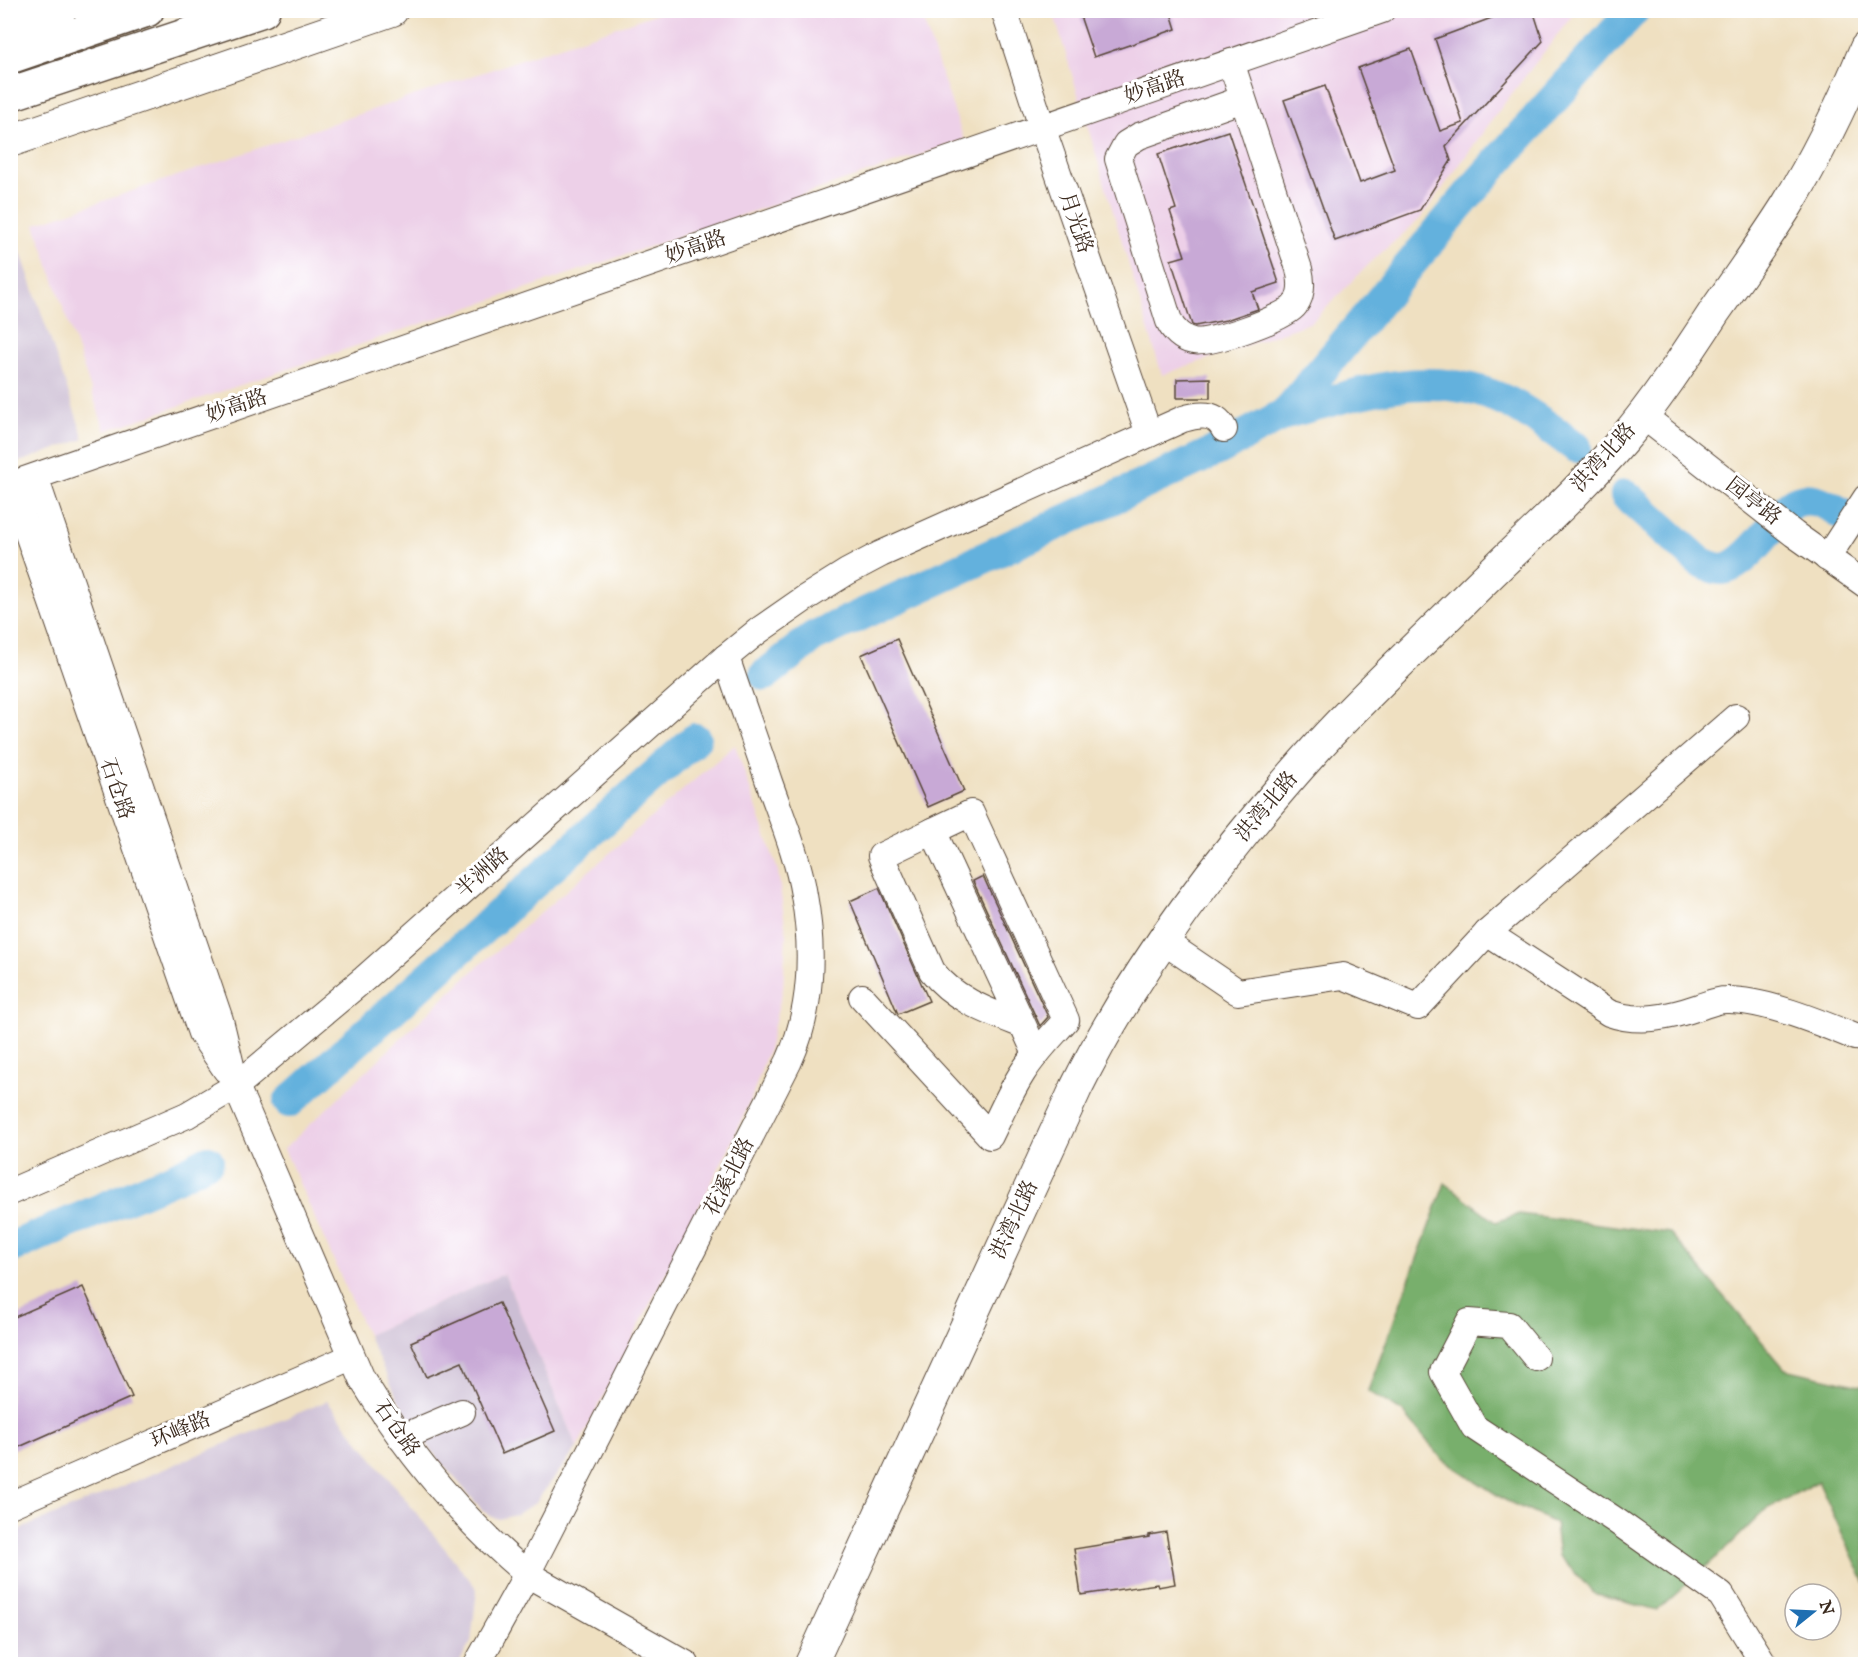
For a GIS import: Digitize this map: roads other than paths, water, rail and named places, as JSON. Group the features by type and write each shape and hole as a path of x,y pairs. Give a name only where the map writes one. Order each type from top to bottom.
{"highway":[{"path":"10,57 147,10"},
{"path":"10,94 263,10"}],"main road":[{"path":"10,28 60,10"},
{"path":"10,141 392,10"},
{"name":"洪湾北路","path":"1649,421 1671,377 1786,206 1815,157 1866,48"},
{"name":"洪湾北路","path":"834,1665 1097,1079 1168,946 1220,862 1320,744 1461,602 1552,516 1623,440 1649,421 1824,178 1866,89"},
{"name":"洪湾北路","path":"812,1665 1076,1088 1100,1040 1168,946"}],"street":[{"name":"月光路","path":"1004,10 1042,127 1149,434"},
{"name":"妙高路","path":"19,482 1382,10"},
{"path":"1231,62 1299,269 1301,292 1294,307 1279,317 1210,340 1192,341 1180,335 1169,321 1119,166 1119,155 1126,144 1139,136 1243,99"},
{"name":"半洲路","path":"10,1192 187,1115 236,1086 364,979 726,657 758,630 807,597 881,554 1183,418 1198,415 1212,417 1222,424 1224,429"},
{"name":"园亭路","path":"1649,421 1794,534 1866,585"},
{"name":"石仓路","path":"19,482 201,1033 236,1086 351,1357 379,1407 458,1509 527,1574 686,1665"},
{"path":"1827,558 1861,505"},
{"name":"花溪北路","path":"477,1665 527,1574 789,1061 805,1019 809,940 804,894 790,843 726,657"},
{"path":"1168,946 1238,992 1343,976 1418,1007 1487,933 1736,717"},
{"path":"862,998 990,1136 1012,1089 1036,1054 1066,1020 971,813 881,856 932,971 942,985 981,1008 1023,1025"},
{"path":"933,831 1036,1054"},
{"path":"1487,933 1609,1013 1620,1017 1650,1019 1673,1015 1723,1000 1736,1000 1793,1014 1855,1037 1866,1038"},
{"path":"1536,1358 1509,1325 1469,1322 1443,1372 1474,1427 1615,1520 1722,1595 1764,1665"},
{"name":"环峰路","path":"10,1504 351,1357"},
{"path":"401,1438 462,1412"}],"waterway":[{"path":"765,675 813,637 1220,449 1286,413 1480,181 1634,10"},
{"path":"1286,413 1397,386 1452,385 1480,391 1508,402 1534,417 1576,447"},
{"path":"1626,495 1700,562 1720,569 1732,566 1741,560 1760,542 1790,505 1799,500 1809,499 1829,506 1866,530"},
{"path":"289,1102 695,739"},
{"path":"10,1248 208,1161"}]}
